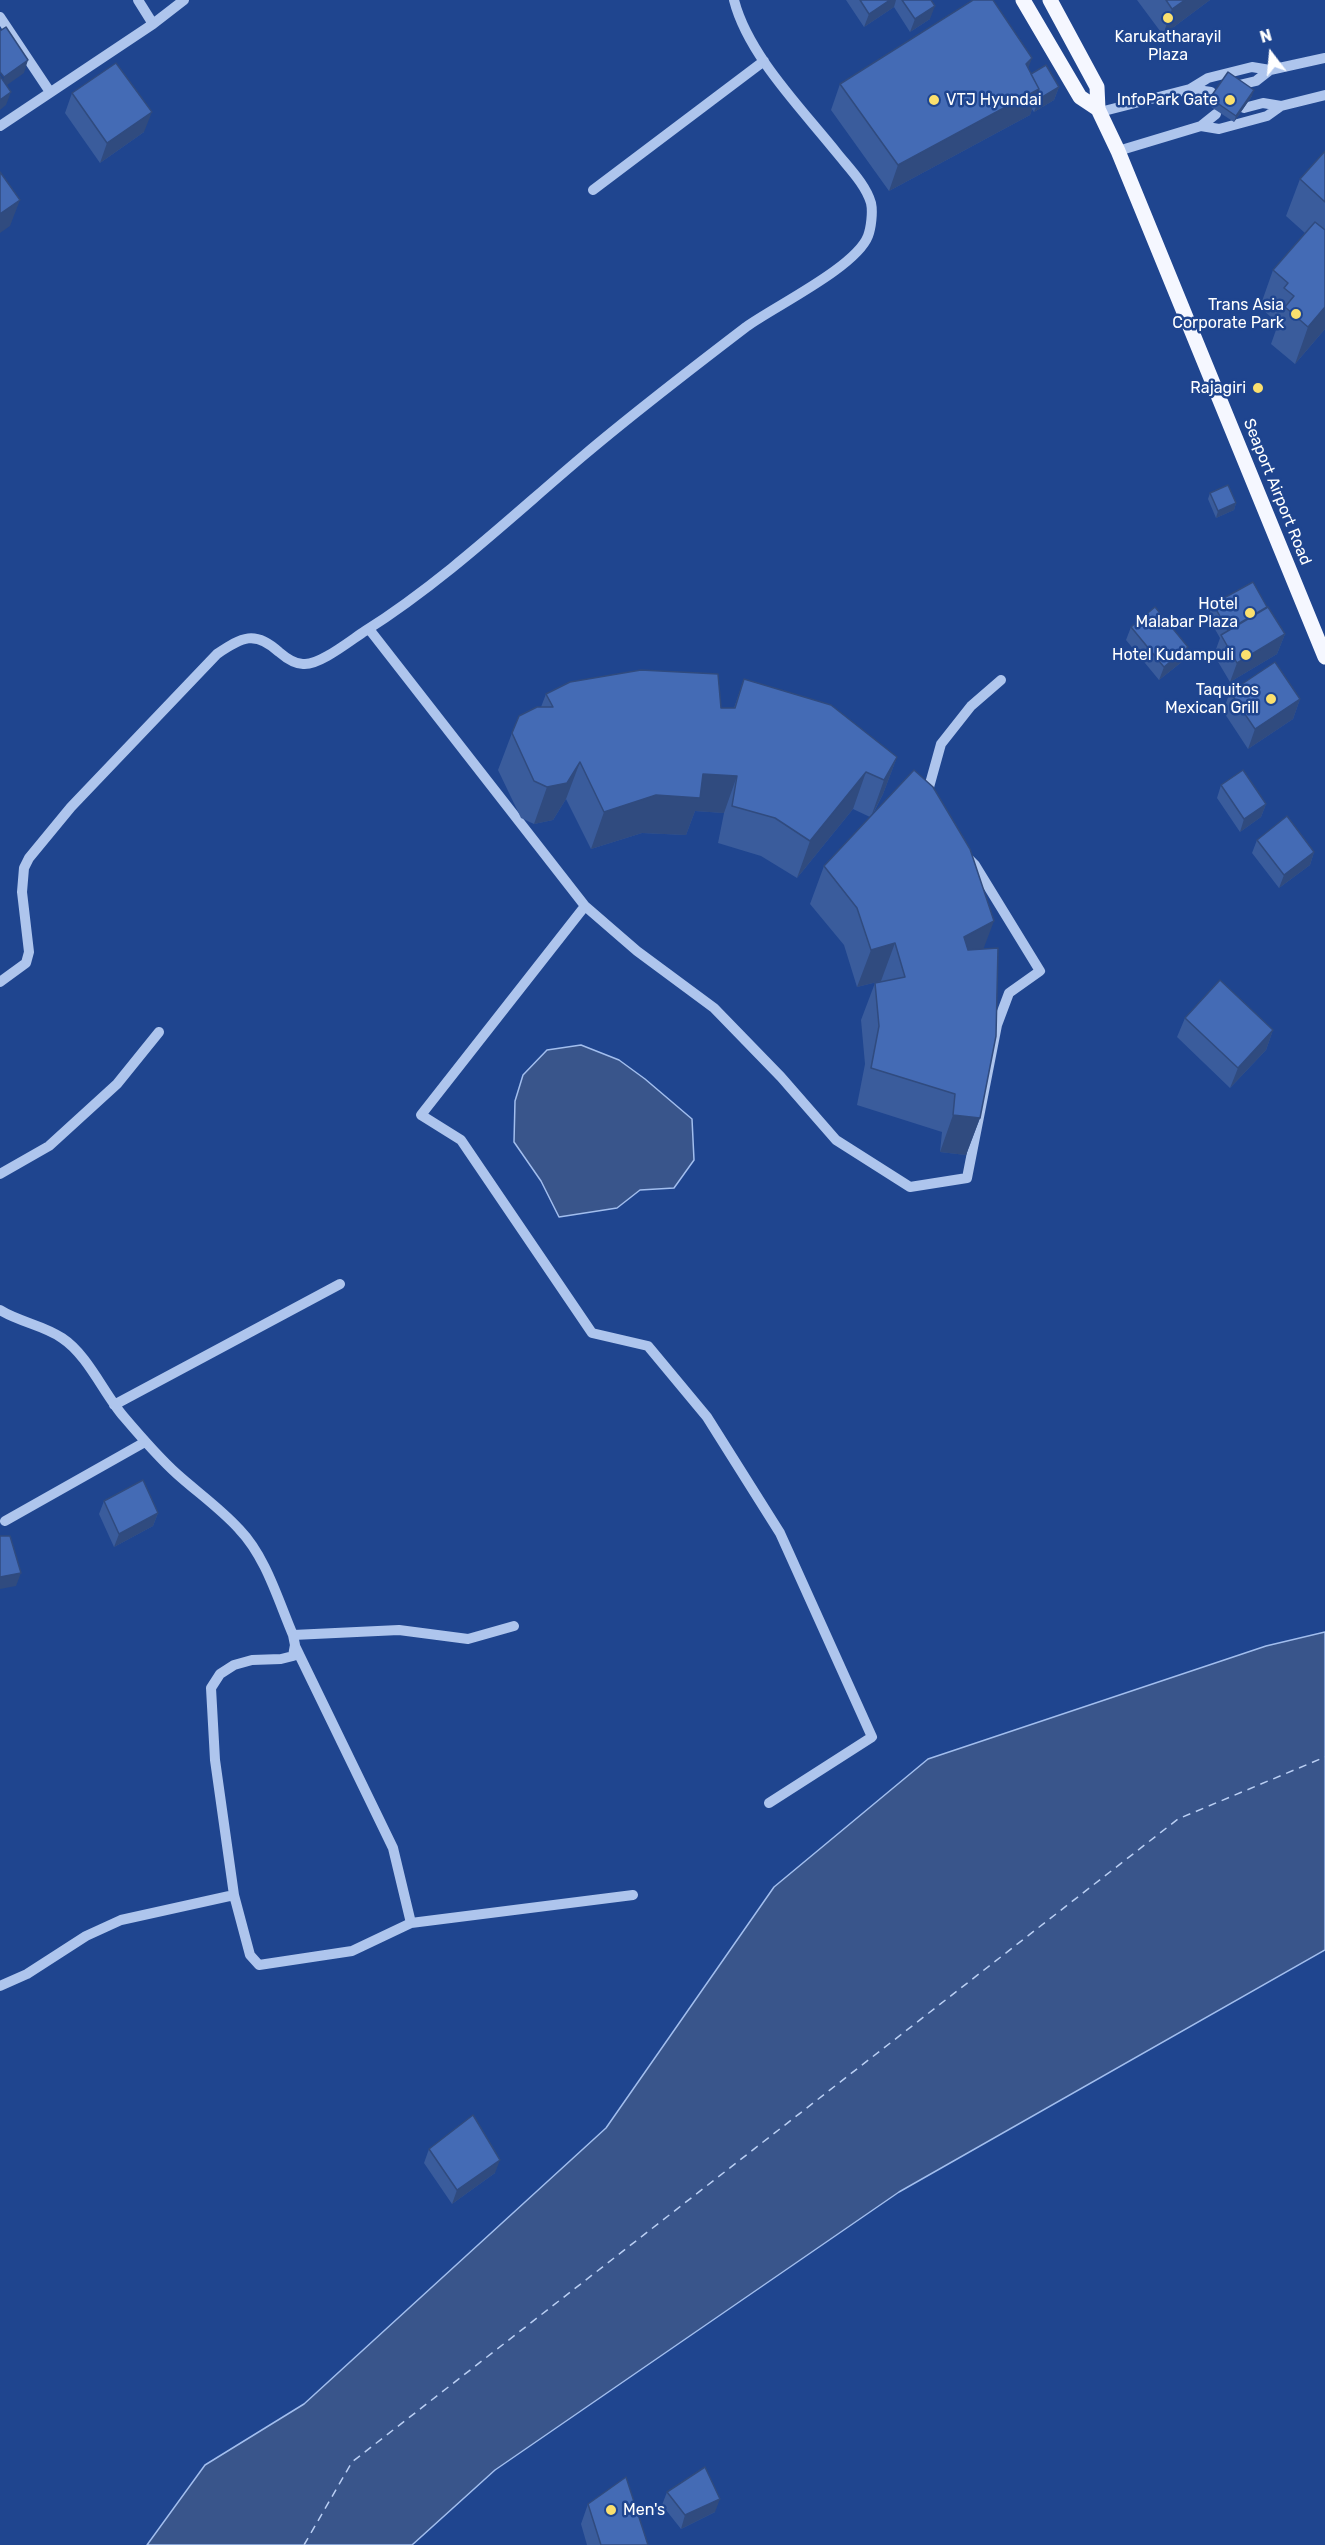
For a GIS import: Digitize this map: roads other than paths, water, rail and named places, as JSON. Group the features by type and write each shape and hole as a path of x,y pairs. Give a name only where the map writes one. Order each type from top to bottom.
{"main road":[{"path":"1023,0 1080,97 1099,110"},
{"path":"1050,0 1097,87 1099,110"},
{"name":"Seaport Airport Road","path":"1099,110 1118,151 1325,657"}],"street":[{"path":"138,0 153,24"},
{"path":"0,126 153,24 184,0"},
{"path":"0,982 26,963 29,951 22,892 24,868 29,858 71,807 217,654 235,641 252,637 268,642 288,659 304,665 319,661 369,629 460,563 583,456 678,378 756,320 842,265 868,237 870,203 857,179 764,61 739,19 734,0"},
{"path":"0,17 50,93"},
{"path":"1099,110 1190,89 1208,78 1230,72 1252,67 1270,70 1325,58"},
{"path":"593,190 764,61"},
{"path":"1239,85 1256,81 1270,70"},
{"path":"1190,89 1211,92"},
{"path":"1202,126 1219,129 1267,116 1281,106 1325,95"},
{"path":"1244,108 1263,103 1281,106"},
{"path":"1118,151 1202,126 1216,114"},
{"path":"369,629 585,906 637,951 714,1008 781,1077 836,1140 910,1187 968,1178 997,1025 1009,993 1040,971 975,865 960,850"},
{"path":"924,805 940,744 972,706 1001,680"},
{"path":"585,906 421,1115 461,1140 592,1333 648,1346 707,1417 780,1533 872,1737 769,1803"},
{"path":"0,1174 49,1146 117,1084 159,1032"},
{"path":"114,1405 340,1284"},
{"path":"0,1310 13,1318 40,1326 64,1338 93,1371 114,1405 145,1442 175,1473 240,1529 258,1555 294,1640 393,1848 411,1923"},
{"path":"5,1521 145,1442"},
{"path":"294,1640 399,1630 468,1639 514,1626"},
{"path":"294,1640 293,1656 281,1659 252,1660 234,1665 220,1674 211,1688 215,1760 234,1895 250,1955 259,1965 352,1951 411,1923 633,1895"},
{"path":"0,1986 27,1974 86,1936 121,1920 234,1895"}],"water":[{"path":"581,1045 619,1060 692,1119 694,1160 674,1188 640,1190 617,1208 559,1217 541,1181 514,1142 515,1101 523,1075 547,1050"},
{"path":"1325,1632 1325,1950 899,2192 495,2470 412,2545 147,2545 205,2465 304,2404 606,2128 774,1887 928,1759 1266,1646"}],"place":[{"name":"Karukatharayil Plaza","path":"1168,18"},
{"name":"VTJ Hyundai","path":"934,100"},
{"name":"InfoPark Gate","path":"1230,100"},
{"name":"Trans Asia Corporate Park","path":"1296,314"},
{"name":"Rajagiri","path":"1258,388"},
{"name":"Hotel Malabar Plaza","path":"1250,613"},
{"name":"Hotel Kudampuli","path":"1246,655"},
{"name":"Taquitos Mexican Grill","path":"1271,699"},
{"name":"Men's","path":"611,2510"}]}
